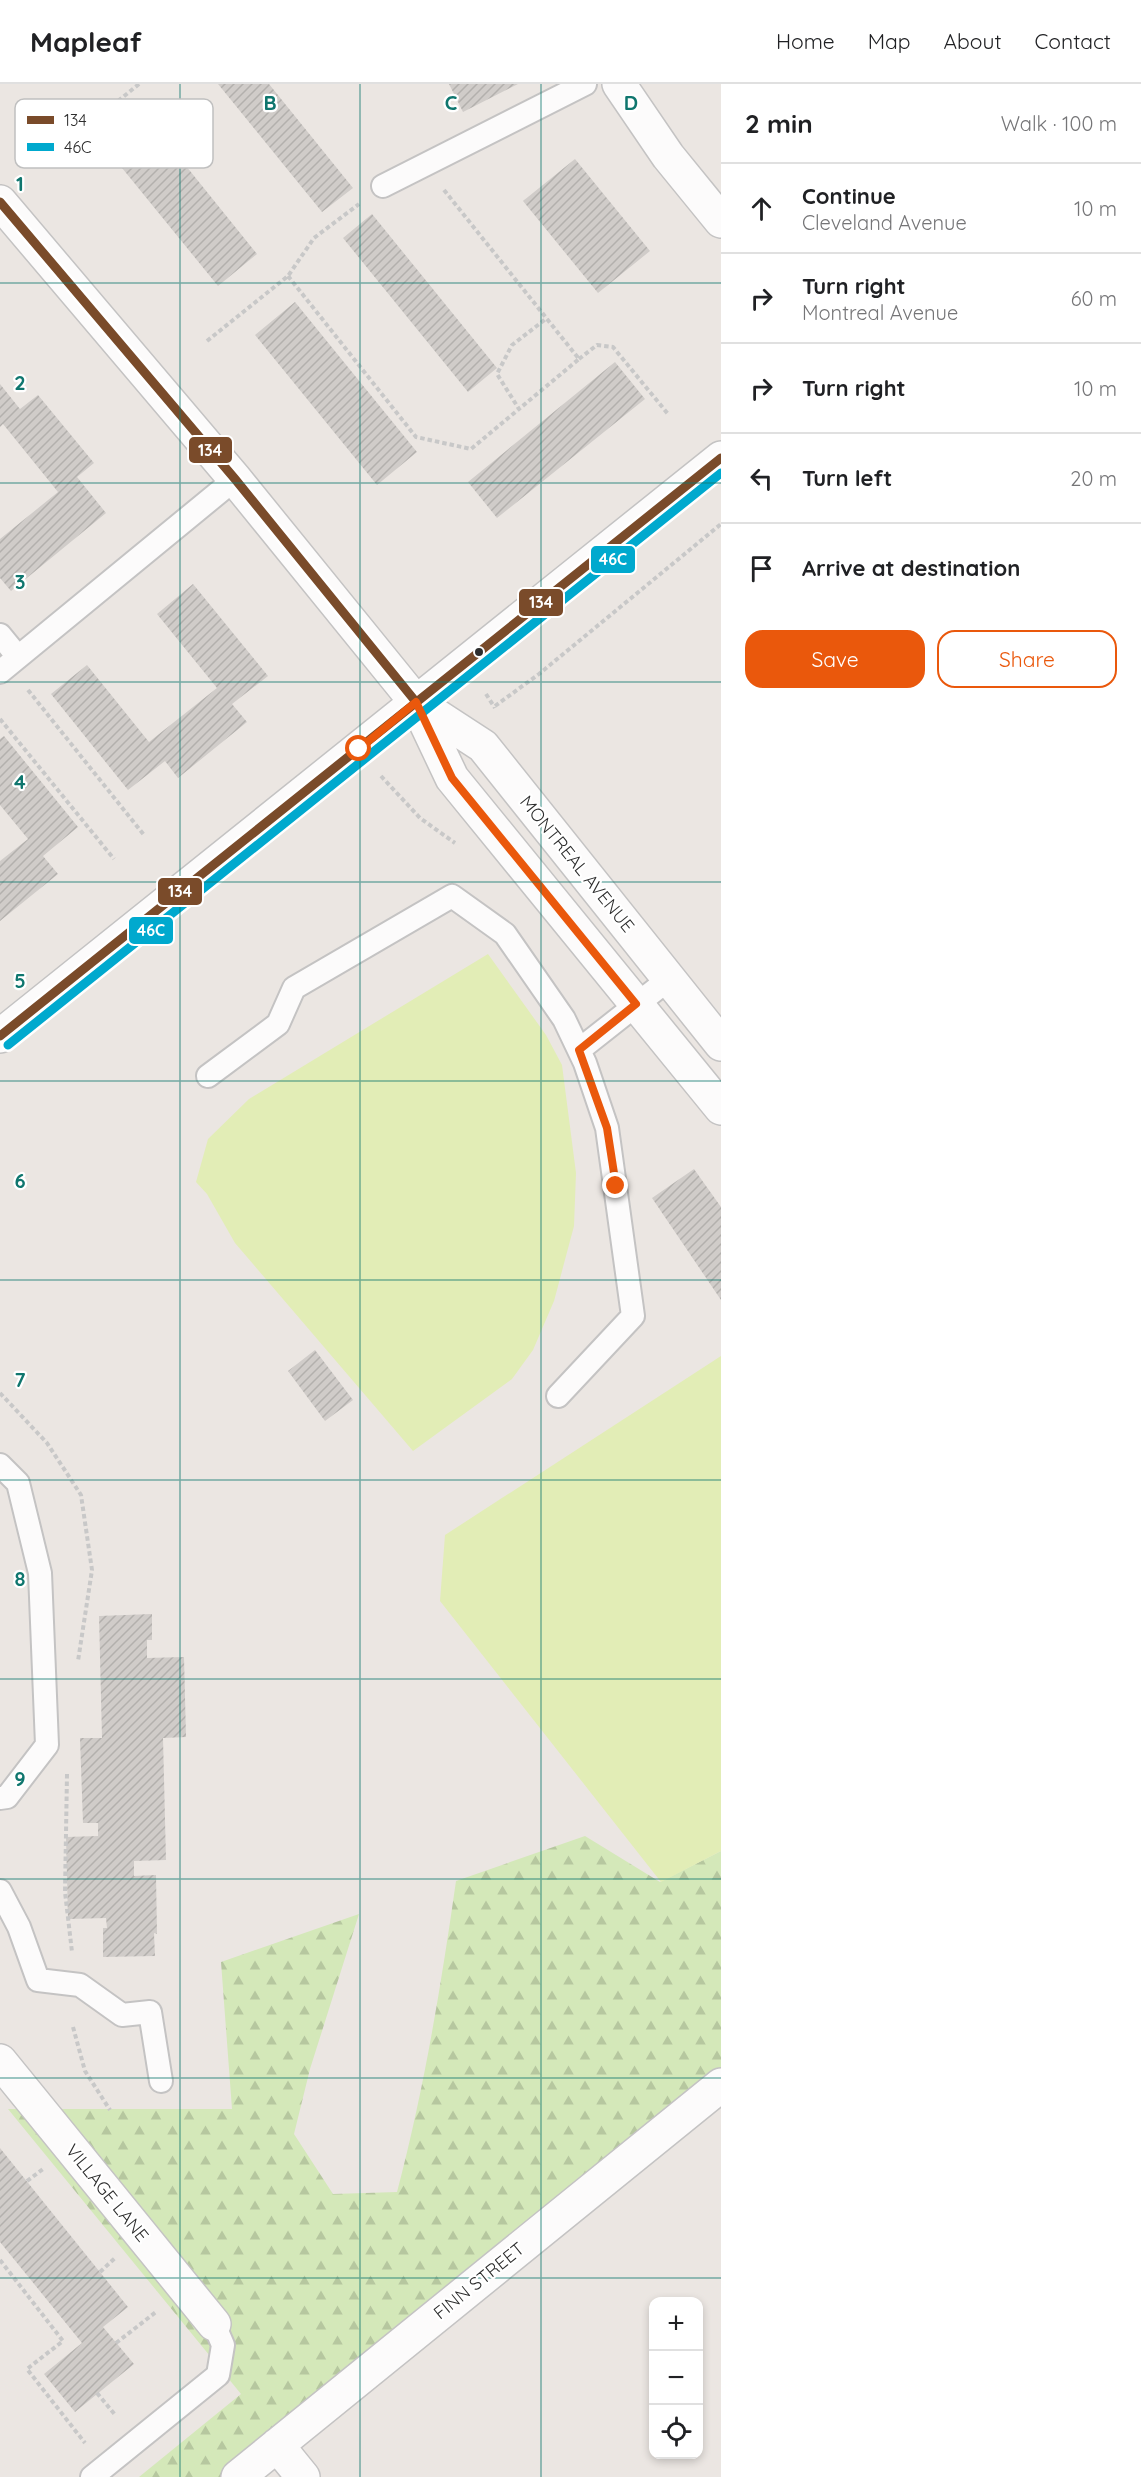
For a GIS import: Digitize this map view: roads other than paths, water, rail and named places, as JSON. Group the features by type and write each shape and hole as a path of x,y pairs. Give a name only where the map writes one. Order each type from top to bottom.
{"street":[{"path":"619,84 668,156 721,221"},
{"name":"MONTREAL AVENUE","path":"0,202 235,479 416,702 452,778 721,1108"},
{"path":"0,1036 721,458"},
{"name":"MONTREAL AVENUE","path":"416,702 483,746 721,1044"},
{"name":"VILLAGE LANE","path":"0,2061 214,2324"},
{"name":"FINN STREET","path":"238,2477 721,2085"},
{"path":"277,2445 303,2477"}],"lane":[{"path":"383,186 585,84"},
{"path":"0,635 9,665 235,479"},
{"path":"208,1076 278,1024 294,988 452,896 505,934 564,1019 579,1050 607,1128 633,1316 558,1396"},
{"path":"579,1050 669,979"},
{"path":"0,1465 18,1484 40,1572 47,1745 7,1797 0,1798"},
{"path":"0,1892 19,1927 38,1980 80,1985 122,2015 150,2012 161,2081"},
{"path":"98,2472 218,2374 223,2344 214,2324"}]}
